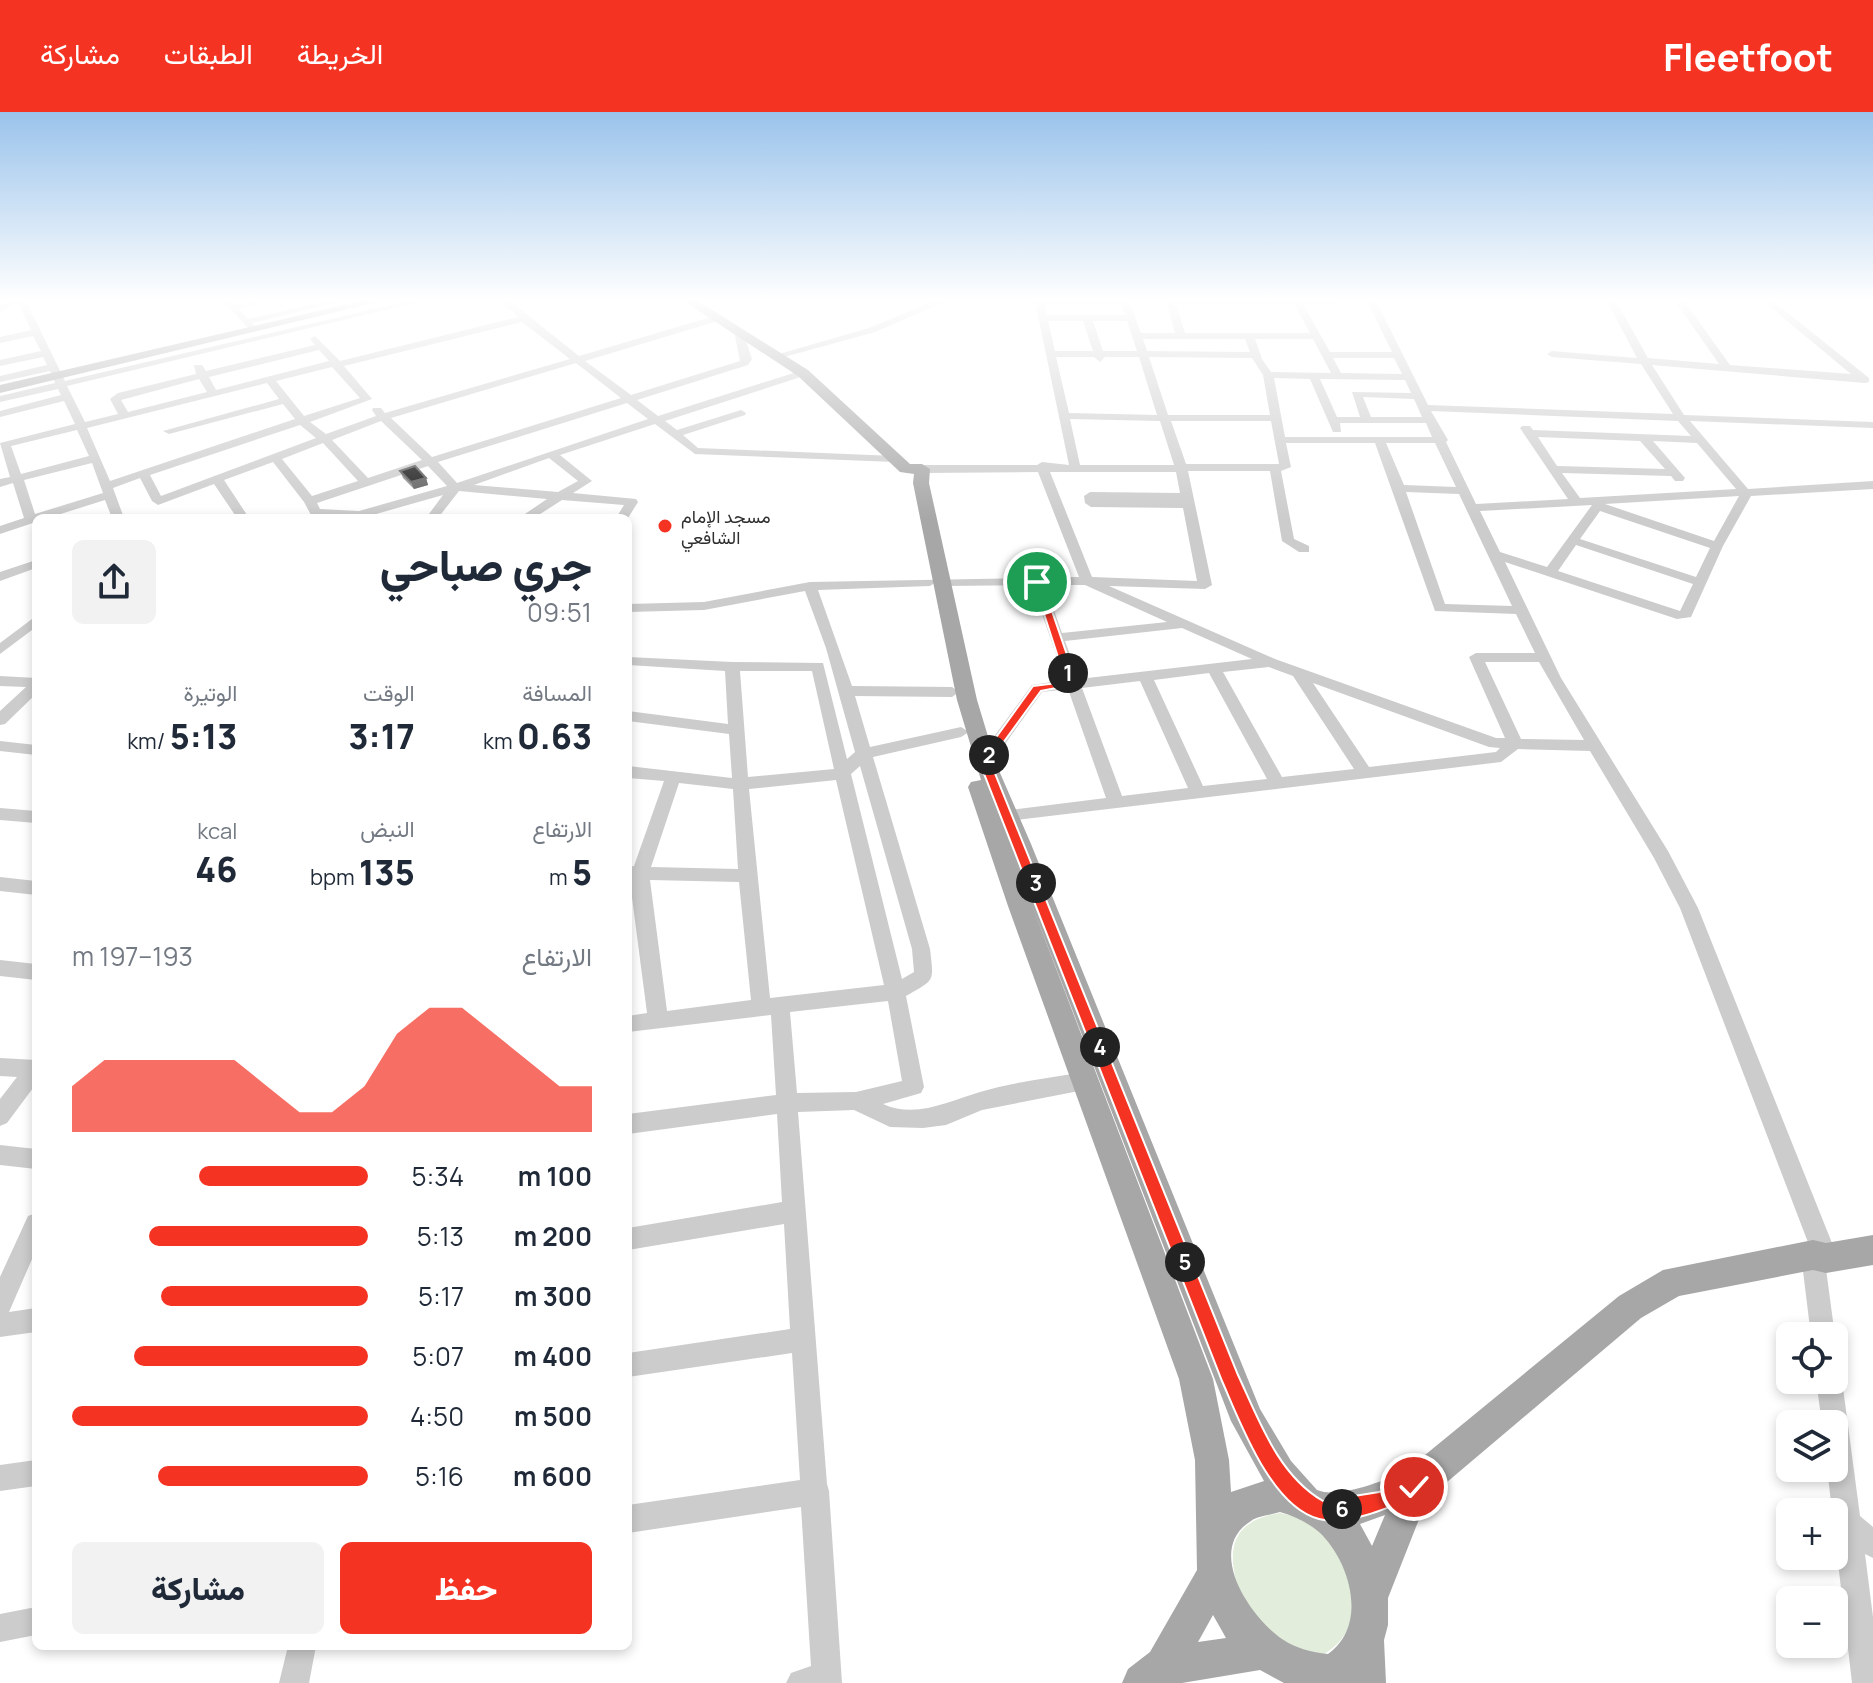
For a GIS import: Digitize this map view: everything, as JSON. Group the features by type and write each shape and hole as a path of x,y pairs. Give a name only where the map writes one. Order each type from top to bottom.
{"main road":[{"path":"0,387 61,374"},
{"path":"804,374 908,466 984,761 1248,1421 1279,1473 1340,1527 1355,1548 1365,1572 1370,1597"},
{"path":"936,582 961,732 1084,1081 1196,1379 1212,1460 1214,1563 1225,1618 1260,1665"},
{"path":"1153,1674 1214,1563 1223,1525 1237,1507 1257,1497 1280,1494 1313,1506 1379,1502 1414,1487 1630,1307 1674,1281 1873,1250"},
{"path":"1366,1683 1365,1638 1370,1597 1414,1487"},
{"path":"1153,1674 1260,1665 1282,1674 1308,1679 1332,1674 1352,1660 1365,1638"}],"street":[{"path":"0,379 62,374"},
{"path":"32,519 19,478 2,441 80,427 290,374"},
{"path":"344,374 455,488 632,502 624,514"},
{"path":"158,501 383,417 527,374"},
{"path":"598,374 695,451 908,466 1181,468 1285,467 1268,375 1409,377 1545,658 1594,746 1662,856 1689,908 1819,1256 1822,1322"},
{"path":"312,511 366,483 708,374"},
{"path":"363,514 455,488 799,374"},
{"path":"1054,374 1075,467"},
{"path":"632,608 704,606 810,586 1087,581 1205,585 1181,468 1150,374"},
{"path":"1653,374 1681,418 1746,494"},
{"path":"1821,374 1863,378"},
{"path":"1858,374 1873,386"},
{"path":"58,375 96,458 117,514"},
{"path":"0,399 58,375"},
{"path":"125,416 115,399 117,397 202,375 213,394"},
{"path":"1314,376 1339,393 1367,420"},
{"path":"269,379 283,401 326,440 366,483"},
{"path":"1339,393 1426,408 1873,425"},
{"path":"1339,393 1333,420 1341,440"},
{"path":"0,414 67,397"},
{"path":"178,446 302,421 367,399"},
{"path":"61,514 144,474 178,446 283,401"},
{"path":"155,408 178,446"},
{"path":"1333,420 1367,420 1426,408"},
{"path":"1516,412 1554,469 1587,504 1717,546"},
{"path":"675,434 741,413"},
{"path":"1064,416 1276,418"},
{"path":"1530,433 1700,440"},
{"path":"1644,438 1696,497"},
{"path":"1280,440 1442,440"},
{"path":"1379,440 1399,488 1440,608 1522,610"},
{"path":"531,514 586,481 551,454"},
{"path":"0,483 96,458"},
{"path":"276,459 312,511"},
{"path":"1042,466 1087,581 1270,662 1495,743 1594,746"},
{"path":"1275,467 1288,541 1304,549"},
{"path":"1554,469 1676,473"},
{"path":"144,474 164,514"},
{"path":"217,479 240,514"},
{"path":"1474,508 1587,504 1873,485"},
{"path":"435,514 455,488"},
{"path":"1399,488 1466,491"},
{"path":"46,514 108,491"},
{"path":"1496,555 1682,616 1686,614 1717,546 1746,494"},
{"path":"1090,496 1188,500 1091,503 1090,496"},
{"path":"1549,574 1572,540 1587,504"},
{"path":"312,511 347,514"},
{"path":"0,521 32,519"},
{"path":"0,530 32,519"},
{"path":"0,536 32,519"},
{"path":"1572,540 1699,582"},
{"path":"0,577 32,565"},
{"path":"1037,582 1116,802"},
{"path":"632,1024 897,992 924,976 921,949 846,691 810,586"},
{"path":"0,650 32,623"},
{"path":"1055,638 1184,624"},
{"path":"1515,743 1476,657 1545,658"},
{"path":"632,661 732,667 838,665"},
{"path":"984,761 1037,688 1270,662"},
{"path":"632,1123 786,1103 856,1101 914,1087 897,992 841,774 818,666"},
{"path":"732,667 739,784 761,1001 765,1007 780,1005"},
{"path":"1215,670 1277,783"},
{"path":"1299,673 1364,772"},
{"path":"1145,677 1198,793"},
{"path":"0,681 32,685"},
{"path":"0,720 32,689"},
{"path":"846,691 952,692"},
{"path":"632,717 736,730"},
{"path":"632,773 739,784 841,774 863,754 961,732"},
{"path":"1008,815 1501,757 1515,743"},
{"path":"0,746 32,750"},
{"path":"658,1021 634,873 673,778"},
{"path":"0,814 32,817"},
{"path":"634,873 747,876"},
{"path":"0,884 32,888"},
{"path":"0,968 32,972"},
{"path":"780,1005 816,1491 818,1681"},
{"path":"0,1067 32,1069"},
{"path":"0,1116 32,1074"},
{"path":"856,1101 890,1117 923,1118 946,1115 980,1101 1084,1081"},
{"path":"0,1155 32,1159"},
{"path":"632,1238 796,1211"},
{"path":"0,1304 32,1233"},
{"path":"0,1325 32,1321"},
{"path":"632,1364 804,1339"},
{"path":"1831,1394 1844,1498"},
{"path":"0,1478 32,1474"},
{"path":"632,1518 816,1491"},
{"path":"1848,1524 1873,1544"},
{"path":"1848,1531 1867,1683"},
{"path":"0,1628 32,1622"},
{"path":"294,1683 301,1650"}],"green space":[{"path":"1280,1513 1307,1520 1320,1529 1343,1562 1350,1580 1354,1599 1346,1633 1333,1648 1315,1659 1254,1633 1235,1578 1235,1544 1242,1530 1257,1520"}],"building":[{"path":"415,466 426,478 411,482 400,471"}],"place":[{"name":"مسجد الإمام الشافعي","path":"665,526"}],"route":[{"path":"1037,582 1072,684 1037,688 984,761 1020,844 1231,1381 1262,1447 1304,1501 1322,1511 1341,1509 1379,1502 1414,1487"}]}
